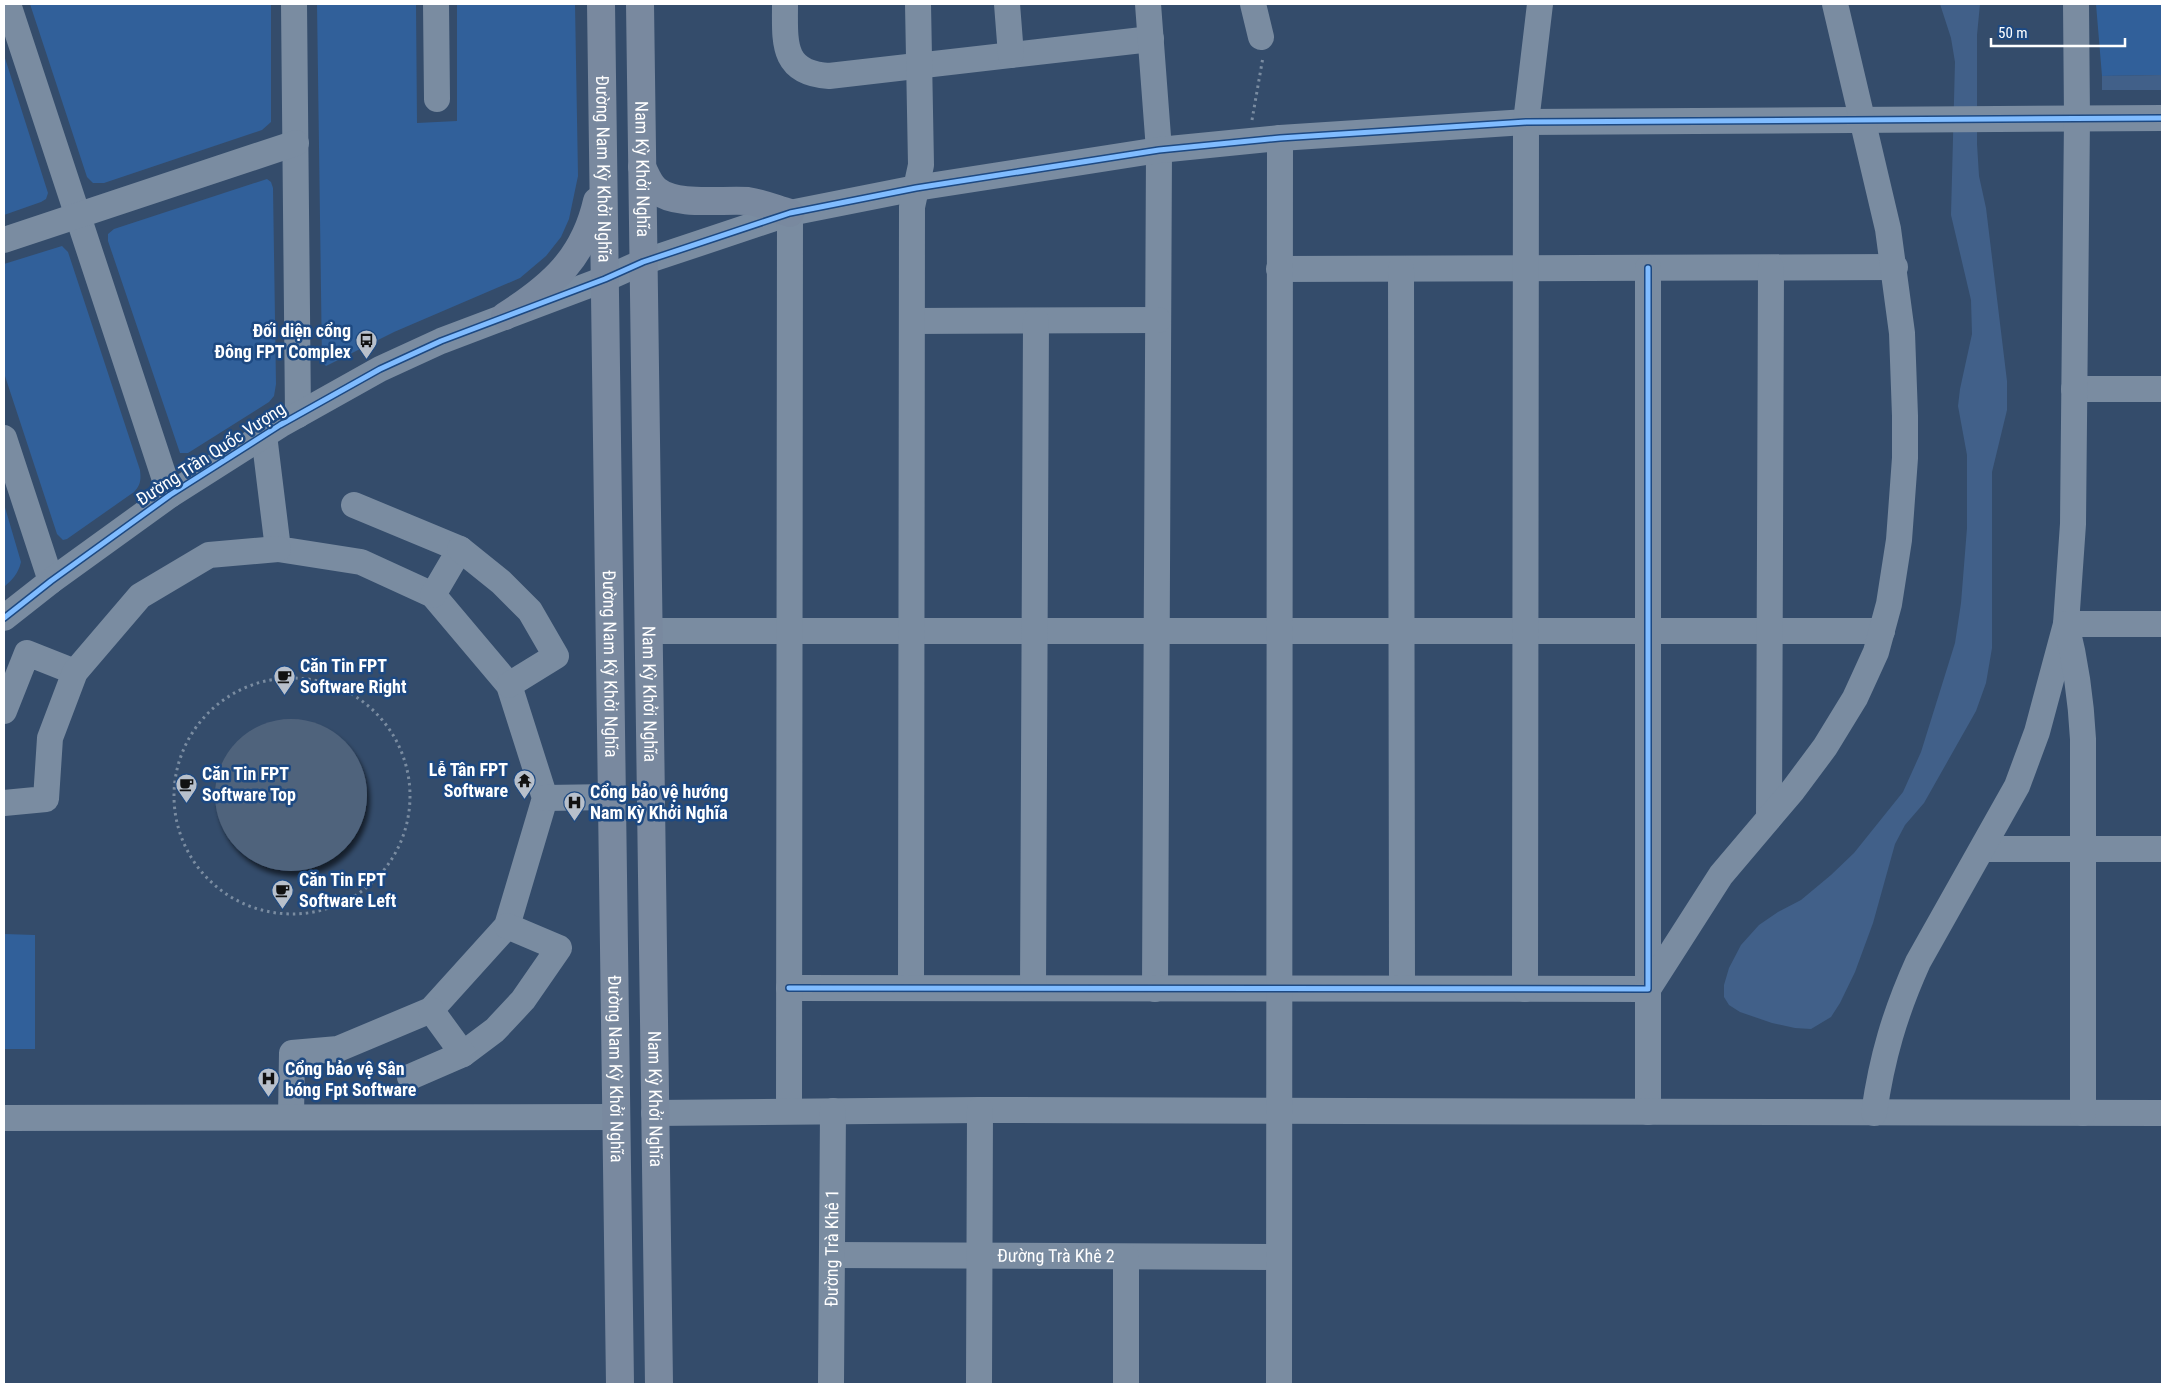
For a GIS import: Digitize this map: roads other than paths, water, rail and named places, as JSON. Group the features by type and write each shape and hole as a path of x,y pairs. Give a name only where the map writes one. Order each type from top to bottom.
{"main road":[{"name":"Đường Nam Kỳ Khởi Nghĩa","path":"601,4 620,1384"},
{"name":"Nam Kỳ Khởi Nghĩa","path":"640,4 659,1384"},
{"path":"642,166 648,180 666,196 679,199 754,202 790,213"},
{"path":"505,316 542,291 572,260 590,228 604,173"}],"street":[{"path":"8,4 170,495"},
{"path":"294,4 298,414"},
{"path":"436,4 437,99"},
{"path":"785,4 786,49 793,62 803,71 815,75 829,76 1150,39"},
{"path":"911,988 912,207 921,165 918,4"},
{"path":"1007,4 1011,55"},
{"path":"1148,4 1159,150 1155,989"},
{"path":"1253,4 1261,37"},
{"path":"1525,989 1526,122 1540,4"},
{"path":"1648,990 1721,875 1810,768 1840,724 1866,674 1890,604 1899,540 1905,458 1905,372 1894,268 1879,184 1835,4"},
{"path":"1874,1113 1885,1049 1905,991 1918,962 2005,810 2028,760 2066,624 2073,524 2077,118 2076,4"},
{"name":"Đường Trần Quốc Vượng","path":"4,618 51,581 170,495 298,414 410,354 505,316 605,280 643,262 790,213 916,188 1159,150 1280,138 1526,122 2162,118"},
{"path":"1279,1384 1280,138"},
{"path":"4,240 296,143"},
{"path":"789,1111 790,213"},
{"path":"1648,268 1648,1112"},
{"path":"1769,818 1771,268"},
{"path":"1280,269 1894,268"},
{"path":"1401,269 1402,988"},
{"path":"913,321 1158,320"},
{"path":"1034,988 1036,321"},
{"path":"2074,389 2162,389"},
{"path":"264,435 278,549"},
{"path":"4,438 51,581"},
{"path":"354,505 460,549 501,582 530,611 556,656 509,685"},
{"path":"4,803 46,799 50,738 74,672 140,596 209,555 278,549 361,562 433,595 509,685 545,798 507,926 431,1010 338,1049 292,1053 291,1117"},
{"path":"433,595 460,549"},
{"path":"2066,624 2162,624"},
{"path":"2066,624 2076,661 2084,739 2083,1113"},
{"path":"648,631 1882,631"},
{"path":"4,711 27,653 74,672"},
{"path":"545,798 611,797"},
{"path":"1983,849 2162,849"},
{"path":"410,1077 463,1054 495,1030 523,1000 559,948 507,926"},
{"path":"789,988 1648,990"},
{"path":"431,1010 463,1054"},
{"path":"654,1113 980,1110 2162,1113"},
{"path":"979,1384 980,1110"},
{"name":"Đường Trà Khê 1","path":"831,1384 833,1111"},
{"path":"4,1118 616,1117"},
{"name":"Đường Trà Khê 2","path":"832,1255 1279,1258"},
{"path":"1126,1257 1126,1384"}],"place":[{"name":"Đối diện cổng Đông FPT Complex","path":"367,360"},
{"name":"Căn Tin FPT Software Right","path":"284,695"},
{"name":"Lễ Tân FPT Software","path":"524,799"},
{"name":"Căn Tin FPT Software Top","path":"186,803"},
{"name":"Cổng bảo vệ hướng Nam Kỳ Khởi Nghĩa","path":"574,821"},
{"name":"Căn Tin FPT Software Left","path":"283,909"},
{"name":"Cổng bảo vệ Sân bóng Fpt Software","path":"269,1098"}]}
